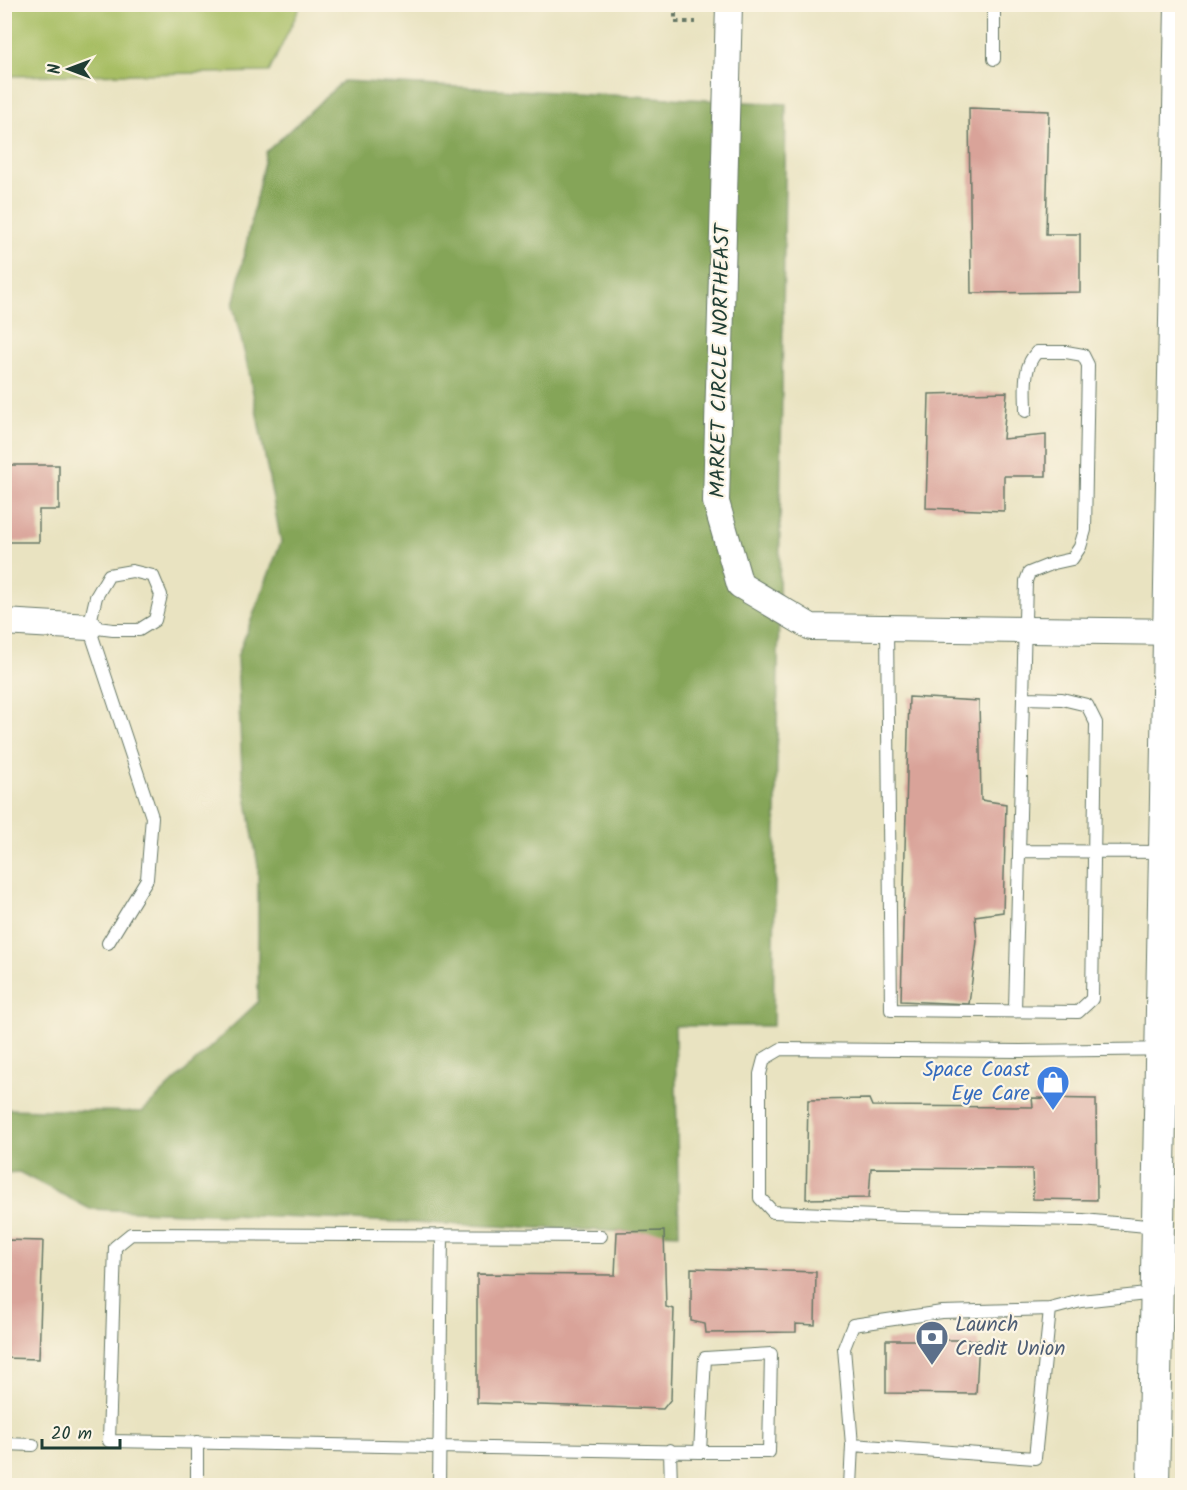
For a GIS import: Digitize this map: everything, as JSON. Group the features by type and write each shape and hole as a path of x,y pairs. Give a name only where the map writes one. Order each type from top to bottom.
{"street":[{"name":"MARKET CIRCLE NORTHEAST","path":"729,4 716,502 740,585 811,627 1176,632"},
{"path":"1153,1485 1158,1227 1172,1049 1165,852 1176,632 1181,4"},
{"path":"4,622 89,627"}],"lane":[{"path":"994,4 994,59"},
{"path":"1016,1010 1026,581 1029,573 1072,559 1080,547 1085,530 1088,365 1083,355 1066,352 1037,352 1032,357 1026,375 1026,411"},
{"path":"89,627 139,630 155,620 161,595 153,576 132,572 109,575 96,597 89,627 152,817 147,879 108,944"},
{"path":"887,628 891,1010 1078,1012 1092,999 1096,723 1087,705 1062,699 1024,698"},
{"path":"1019,851 1165,852"},
{"path":"1158,1227 1083,1220 773,1212 759,1198 759,1074 764,1059 782,1049 1020,1051 1172,1049"},
{"path":"601,1236 131,1234 115,1247 108,1441 700,1452 769,1452 771,1354 705,1358 700,1452"},
{"path":"439,1485 442,1235"},
{"path":"850,1485 852,1445 844,1348 853,1325 942,1312 1050,1309 1081,1301 1157,1293"},
{"path":"852,1445 1035,1458 1050,1309"},
{"path":"197,1442 197,1485"},
{"path":"4,1444 33,1445"},
{"path":"670,1450 671,1485"}],"path":[{"path":"675,4 675,22 696,22"}],"green space":[{"path":"4,5 301,5 269,72 5,76"},
{"path":"343,81 786,104 773,1026 675,1026 679,1234 90,1209 19,1172 5,1173 5,1109 142,1112 258,1002 258,866 242,772 237,657 281,542 249,372 233,306 266,152"}],"building":[{"path":"969,108 1049,111 1046,234 1080,234 1080,292 971,293"},
{"path":"1007,392 1003,439 1046,435 1046,476 1004,476 1004,511 926,508 929,394"},
{"path":"4,465 59,465 59,510 39,510 39,542 4,542"},
{"path":"909,697 979,701 981,800 1006,804 1003,912 975,916 977,941 969,1004 901,1001"},
{"path":"1032,1098 1096,1099 1097,1200 1033,1199 1032,1169 871,1168 869,1198 806,1199 808,1100 869,1099 872,1106 1033,1107"},
{"path":"664,1231 666,1307 674,1309 671,1399 663,1409 477,1403 477,1274 615,1275 617,1232"},
{"path":"4,1240 43,1241 39,1359 4,1358"},
{"path":"691,1268 816,1272 815,1325 796,1324 796,1332 706,1333 705,1324 691,1321"},
{"name":"Launch Credit Union","path":"886,1340 979,1340 976,1394 886,1393"}],"place":[{"name":"Space Coast Eye Care","path":"1053,1111"},
{"name":"Launch Credit Union","path":"932,1366"}]}
